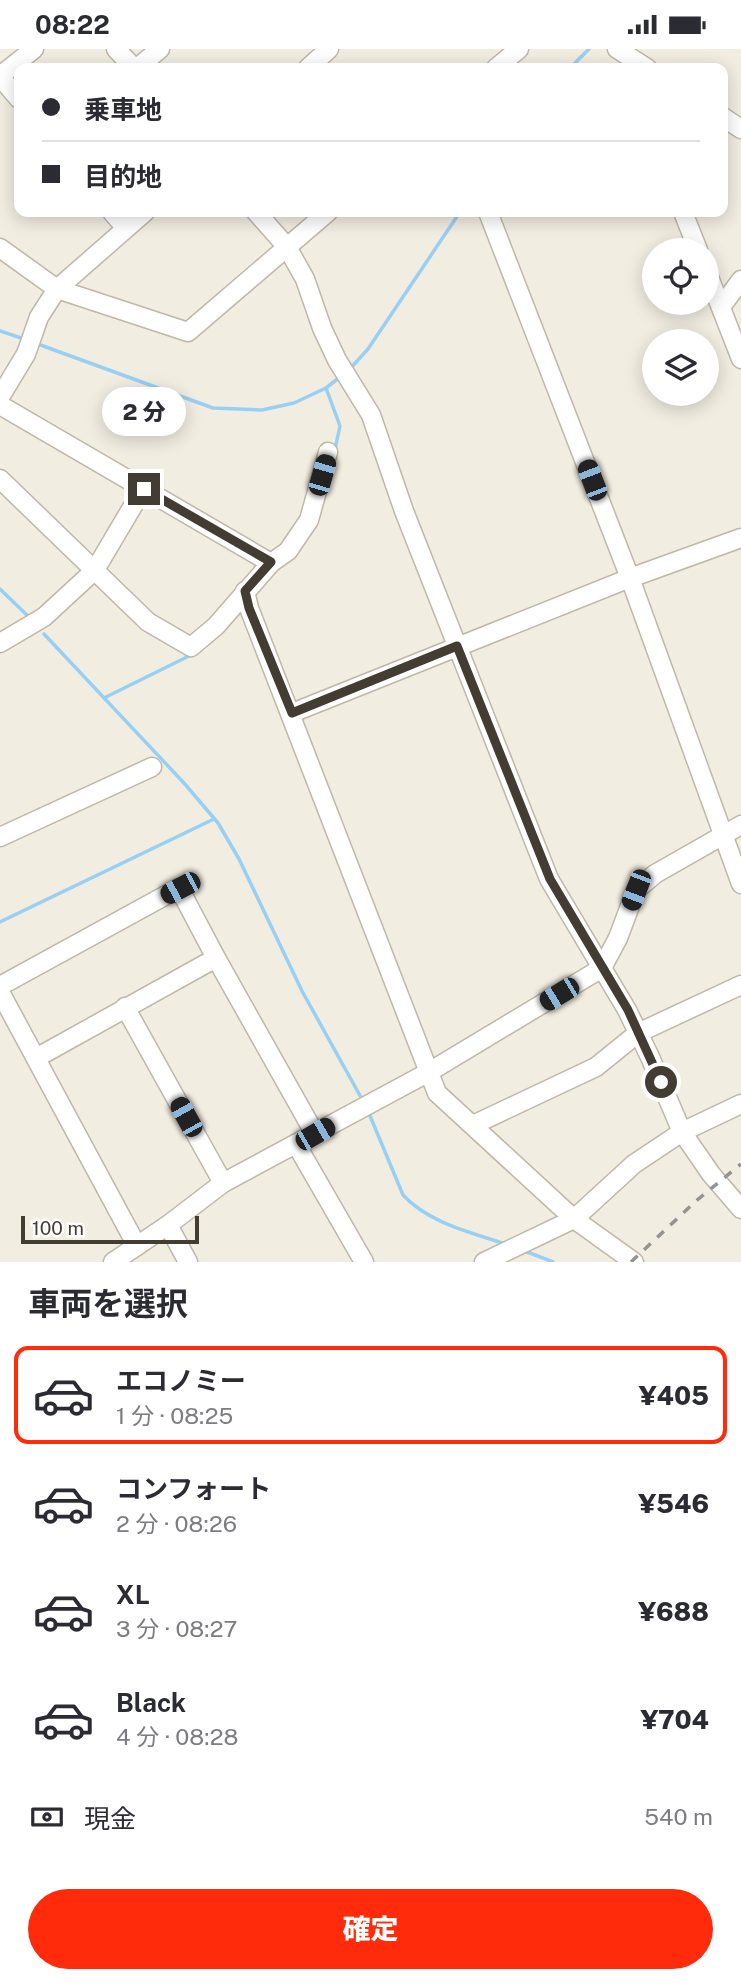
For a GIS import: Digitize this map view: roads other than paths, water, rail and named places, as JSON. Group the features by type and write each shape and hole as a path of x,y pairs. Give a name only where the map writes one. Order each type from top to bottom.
{"street":[{"path":"16,63 34,49"},
{"path":"116,49 131,63"},
{"path":"142,63 160,49"},
{"path":"313,63 329,49"},
{"path":"502,63 519,49"},
{"path":"617,49 639,63"},
{"path":"14,65 0,76 14,93"},
{"path":"116,217 125,227"},
{"path":"0,397 26,354 39,317 57,289 138,217"},
{"path":"261,217 288,247 305,279 337,361 371,415 404,511 550,879 638,1033 681,1132 711,1174 741,1209"},
{"path":"0,248 57,289 188,332 322,217"},
{"path":"490,217 630,578 741,884"},
{"path":"685,217 693,238"},
{"path":"721,307 741,280"},
{"path":"719,302 741,359"},
{"path":"0,405 271,562"},
{"path":"0,479 148,622 191,647 216,626 271,562 288,551 309,520 328,453"},
{"path":"0,643 44,617 95,570 144,489"},
{"path":"292,713 630,578 741,538"},
{"path":"245,591 249,608 292,713 437,1093 574,1219 634,1262"},
{"path":"0,837 152,767"},
{"path":"113,1262 223,1183 429,1072 602,968 618,938 636,890 655,874 741,825"},
{"path":"0,986 180,888 216,958 315,1134"},
{"path":"36,1058 216,958"},
{"path":"473,1125 596,1067 638,1033 741,985"},
{"path":"0,992 137,1246"},
{"path":"125,1007 223,1183"},
{"path":"484,1262 507,1257 523,1243 574,1219 634,1164 681,1132 741,1104"},
{"path":"296,1144 364,1262"},
{"path":"168,1225 188,1262"}],"waterway":[{"path":"575,63 589,49"},
{"path":"349,370 368,349 457,217"},
{"path":"0,331 24,339"},
{"path":"35,343 213,408 262,410 294,403 326,388 340,377"},
{"path":"326,388 340,426 335,449"},
{"path":"0,589 31,619"},
{"path":"44,634 218,823 239,859 302,991 363,1101"},
{"path":"104,698 193,654"},
{"path":"0,922 214,819"},
{"path":"368,1111 403,1195 413,1205 437,1220 505,1244"},
{"path":"522,1250 553,1262"}],"railway":[{"path":"631,1262 696,1201 741,1164"}]}
